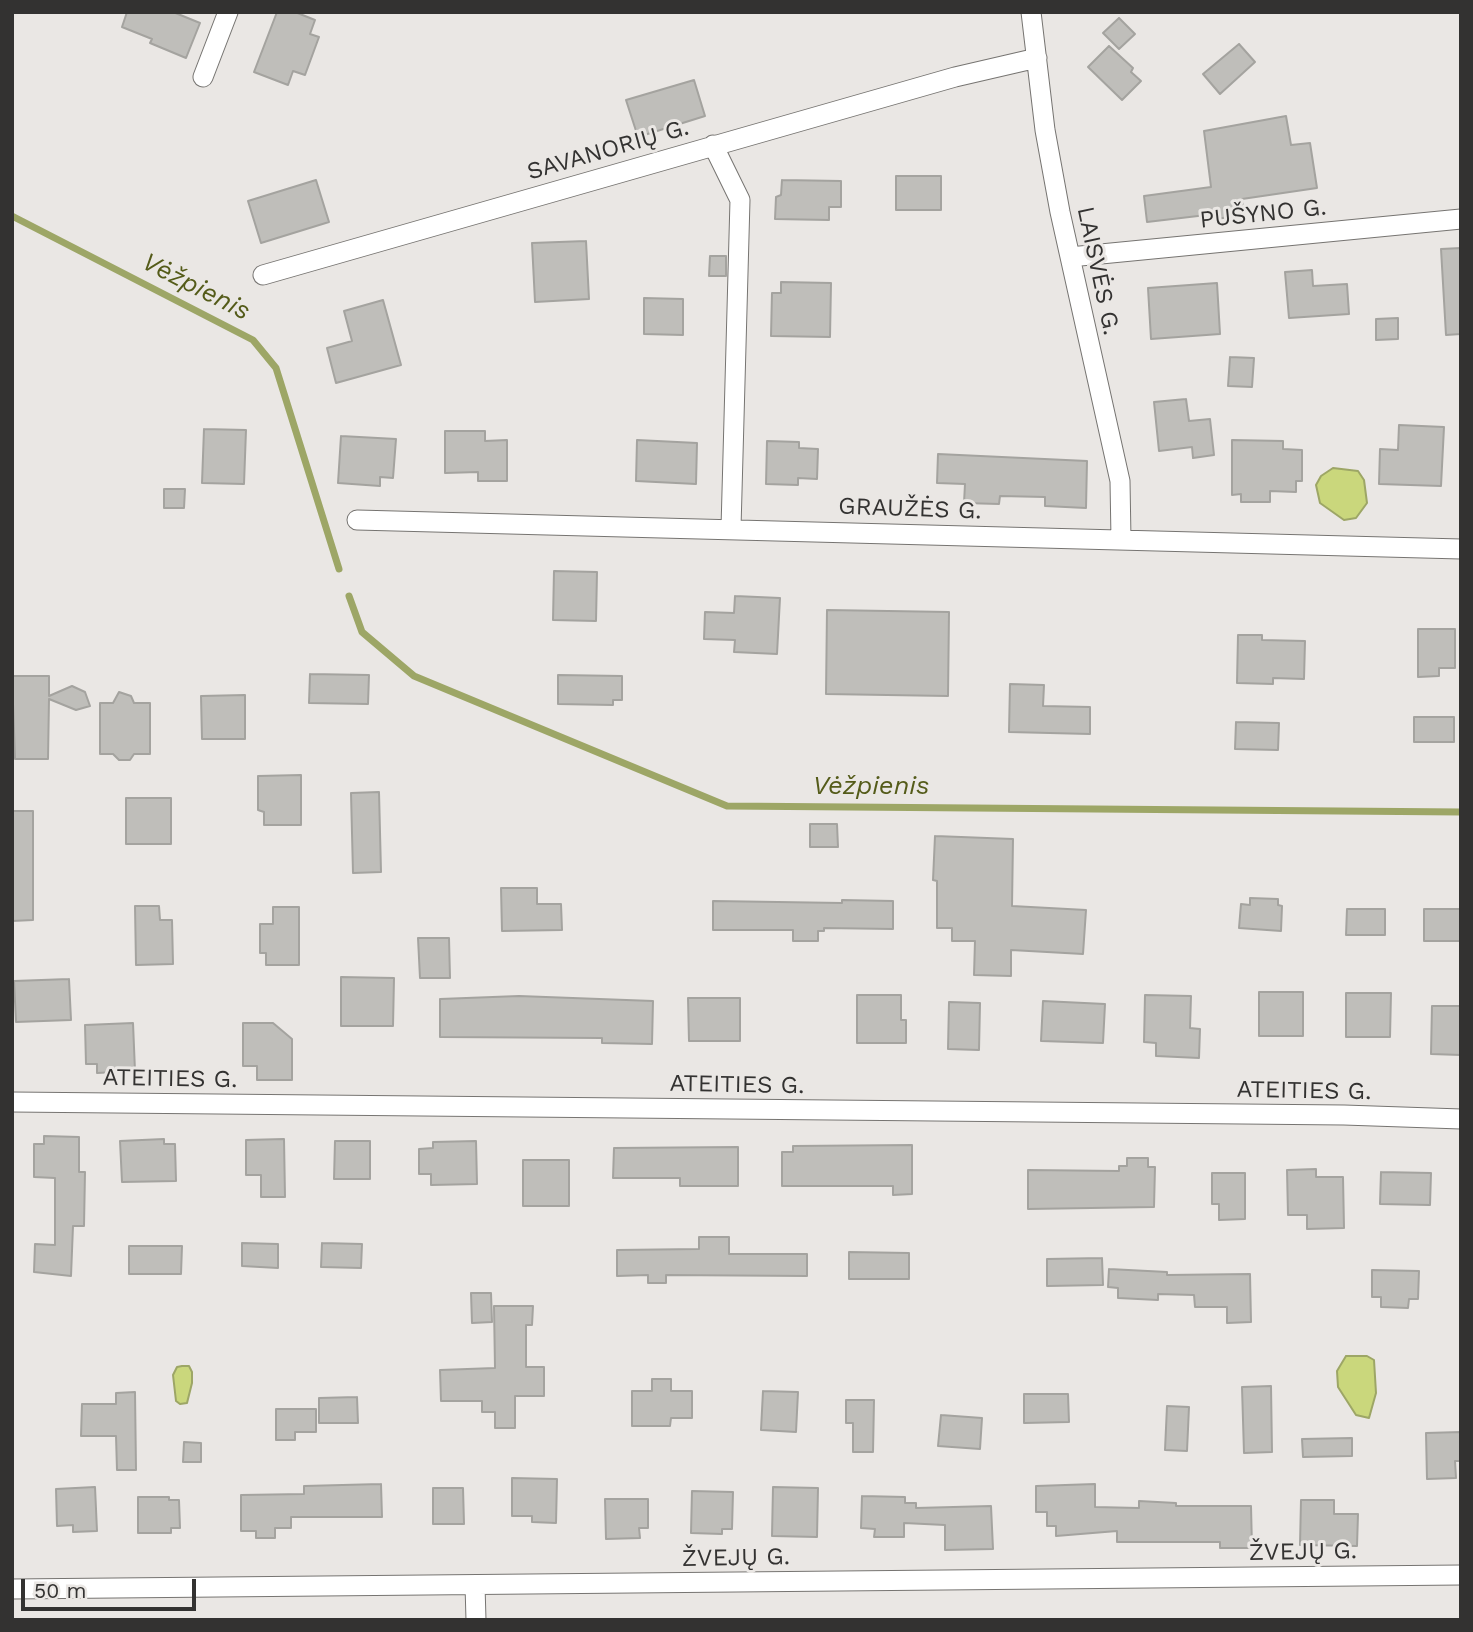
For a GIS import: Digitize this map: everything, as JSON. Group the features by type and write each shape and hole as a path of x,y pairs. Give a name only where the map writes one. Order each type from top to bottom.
{"street":[{"path":"203,77 228,12"},
{"name":"LAISVĖS G.","path":"1031,12 1045,130 1120,481 1121,539"},
{"path":"713,145 955,77 1037,58"},
{"name":"SAVANORIŲ G.","path":"263,275 713,145 740,200 731,528"},
{"name":"PUŠYNO G.","path":"1070,257 1461,219"},
{"name":"GRAUŽĖS G.","path":"357,520 1461,548"},
{"name":"ATEITIES G.","path":"12,1101 1330,1115 1461,1119"},
{"name":"ŽVEJŲ G.","path":"12,1589 1461,1575"},
{"path":"475,1586 475,1620"}],"shaded area":[{"path":"1333,468 1358,471 1364,480 1367,503 1356,518 1344,520 1320,503 1316,485 1321,476"},
{"path":"1346,1356 1367,1356 1374,1360 1376,1393 1369,1418 1356,1415 1338,1387 1337,1371"},
{"path":"189,1366 192,1383 187,1403 180,1404 176,1401 173,1375 177,1367"}],"building":[{"path":"127,12 173,12 200,23 186,58 150,43 152,39 122,27"},
{"path":"277,12 295,12 315,20 310,34 319,37 305,75 293,71 288,85 254,72"},
{"path":"1119,18 1135,34 1119,49 1103,33"},
{"path":"1239,44 1255,62 1220,94 1203,74"},
{"path":"1109,46 1133,68 1131,72 1141,81 1122,100 1088,67"},
{"path":"694,80 705,116 638,137 626,100"},
{"path":"1286,116 1291,145 1310,143 1317,188 1242,199 1244,215 1216,219 1215,214 1147,222 1144,196 1211,187 1204,131"},
{"path":"896,176 941,176 941,210 896,210"},
{"path":"316,180 329,222 261,243 248,201"},
{"path":"782,180 841,181 841,207 829,207 829,220 775,219 776,197 781,195"},
{"path":"586,241 589,299 535,302 532,243"},
{"path":"1461,248 1461,334 1446,335 1441,249"},
{"path":"710,256 726,256 726,276 709,276"},
{"path":"1312,270 1313,286 1347,284 1349,314 1289,318 1285,272"},
{"path":"781,282 831,283 830,337 771,336 772,293 781,293"},
{"path":"1217,283 1220,334 1151,339 1148,288"},
{"path":"644,298 683,299 683,335 644,334"},
{"path":"383,300 401,365 336,383 327,348 352,341 344,311"},
{"path":"1398,318 1398,339 1376,340 1376,319"},
{"path":"1230,357 1254,358 1252,387 1228,386"},
{"path":"1186,399 1189,421 1210,419 1214,455 1193,458 1192,447 1159,451 1154,402"},
{"path":"1399,425 1444,427 1441,486 1379,484 1380,449 1398,450"},
{"path":"204,429 246,430 244,484 202,483"},
{"path":"445,431 485,431 485,441 507,440 507,481 478,481 478,472 445,473"},
{"path":"341,436 396,439 393,478 380,477 380,486 338,483"},
{"path":"637,440 697,443 696,484 636,481"},
{"path":"1232,440 1283,441 1283,449 1302,450 1302,481 1296,481 1296,492 1270,491 1270,502 1241,502 1241,494 1232,495"},
{"path":"767,441 799,442 799,448 818,449 817,479 798,478 798,485 766,484"},
{"path":"938,454 1087,461 1086,508 1045,506 1045,497 1000,496 999,504 964,503 965,484 937,483"},
{"path":"164,489 185,489 184,508 164,508"},
{"path":"554,571 597,572 596,621 553,620"},
{"path":"735,596 780,598 777,654 734,652 735,640 704,639 705,612 734,613"},
{"path":"827,610 949,612 948,696 826,694"},
{"path":"1418,629 1455,629 1455,668 1439,668 1439,676 1418,677"},
{"path":"1238,635 1262,635 1262,640 1305,641 1304,679 1273,678 1273,684 1237,683"},
{"path":"310,674 369,675 368,704 309,703"},
{"path":"558,675 622,676 622,700 613,700 613,705 558,704"},
{"path":"12,676 49,676 49,696 72,686 85,692 90,706 76,710 49,699 48,759 15,759"},
{"path":"1010,684 1044,685 1043,706 1090,707 1090,734 1009,732"},
{"path":"119,692 131,696 134,703 150,703 150,754 134,754 130,760 119,760 113,754 100,754 100,703 113,703"},
{"path":"245,695 245,739 202,739 201,696"},
{"path":"1414,717 1454,717 1454,742 1414,742"},
{"path":"1236,722 1279,723 1278,750 1235,749"},
{"path":"301,775 301,825 264,825 264,812 258,810 258,776"},
{"path":"379,792 381,872 353,873 351,793"},
{"path":"126,798 171,798 171,844 126,844"},
{"path":"12,811 33,811 33,920 12,921"},
{"path":"810,824 837,824 838,847 810,847"},
{"path":"935,836 1013,839 1012,906 1086,910 1083,954 1011,950 1011,976 974,975 975,941 952,941 952,928 937,928 937,881 933,880"},
{"path":"501,888 537,888 537,904 561,904 562,930 502,931"},
{"path":"1250,898 1278,899 1278,905 1282,906 1281,931 1239,928 1241,904 1250,905"},
{"path":"842,900 893,901 893,929 824,928 824,931 818,931 818,941 793,941 793,930 713,930 713,901 842,903"},
{"path":"135,906 159,906 160,920 172,920 173,964 136,965"},
{"path":"273,907 299,907 299,965 266,965 266,953 260,953 260,924 273,924"},
{"path":"1347,909 1385,909 1385,935 1346,935"},
{"path":"1424,909 1461,909 1461,941 1424,941"},
{"path":"418,938 449,938 450,978 420,978"},
{"path":"341,977 394,978 393,1026 341,1026"},
{"path":"69,979 71,1020 16,1022 14,981"},
{"path":"1259,992 1303,992 1303,1036 1259,1036"},
{"path":"1346,993 1391,993 1390,1037 1346,1037"},
{"path":"857,995 901,995 901,1020 906,1020 906,1043 857,1043"},
{"path":"1145,995 1191,996 1190,1028 1200,1029 1199,1058 1156,1056 1156,1043 1144,1042"},
{"path":"519,996 653,1001 652,1044 602,1043 602,1038 440,1037 440,999"},
{"path":"688,998 740,998 740,1041 689,1041"},
{"path":"1043,1001 1105,1004 1103,1043 1041,1041"},
{"path":"949,1002 980,1003 979,1050 948,1049"},
{"path":"1432,1006 1461,1006 1461,1055 1431,1054"},
{"path":"133,1023 135,1071 97,1073 97,1064 86,1064 85,1025"},
{"path":"243,1023 273,1023 292,1039 292,1080 257,1080 257,1066 243,1066"},
{"path":"44,1136 79,1137 79,1172 85,1172 84,1226 73,1226 71,1276 34,1272 35,1244 55,1245 55,1178 34,1177 34,1144 44,1144"},
{"path":"164,1139 164,1144 175,1144 176,1181 122,1182 120,1141"},
{"path":"284,1139 285,1197 261,1197 261,1175 246,1175 246,1140"},
{"path":"335,1141 370,1141 370,1179 334,1179"},
{"path":"476,1141 477,1184 431,1185 431,1174 419,1174 419,1149 433,1148 433,1142"},
{"path":"912,1145 912,1194 893,1195 893,1186 782,1186 782,1152 793,1152 793,1146"},
{"path":"738,1147 738,1186 680,1186 680,1178 613,1178 614,1148"},
{"path":"1127,1158 1148,1158 1148,1167 1155,1167 1154,1207 1028,1209 1028,1170 1119,1171 1119,1166 1127,1166"},
{"path":"523,1160 569,1160 569,1206 523,1206"},
{"path":"1316,1169 1316,1177 1343,1177 1344,1228 1307,1229 1307,1215 1288,1215 1287,1170"},
{"path":"1381,1172 1431,1173 1430,1205 1380,1204"},
{"path":"1212,1173 1245,1173 1245,1219 1219,1220 1219,1204 1212,1204"},
{"path":"699,1237 729,1237 729,1254 807,1254 807,1276 666,1275 666,1283 648,1283 648,1275 617,1276 617,1250 699,1249"},
{"path":"242,1243 278,1244 278,1268 242,1266"},
{"path":"322,1243 362,1244 361,1268 321,1267"},
{"path":"129,1246 182,1246 181,1274 129,1274"},
{"path":"849,1252 909,1253 909,1279 849,1279"},
{"path":"1102,1258 1103,1285 1047,1286 1047,1259"},
{"path":"1109,1269 1167,1272 1167,1275 1250,1274 1251,1322 1227,1323 1227,1307 1195,1307 1194,1295 1158,1294 1158,1300 1118,1298 1118,1288 1108,1287"},
{"path":"1372,1270 1419,1271 1418,1299 1409,1299 1408,1308 1381,1307 1381,1297 1372,1297"},
{"path":"471,1293 491,1293 492,1322 472,1323"},
{"path":"494,1306 533,1306 532,1325 526,1325 526,1367 544,1367 544,1396 515,1396 515,1428 495,1428 495,1412 482,1412 482,1401 441,1401 440,1370 495,1368"},
{"path":"652,1379 671,1379 671,1391 692,1391 692,1418 671,1418 670,1426 632,1426 632,1391 652,1391"},
{"path":"1271,1386 1272,1452 1244,1453 1242,1387"},
{"path":"763,1391 798,1392 796,1432 761,1430"},
{"path":"135,1392 136,1470 117,1470 116,1436 81,1436 82,1404 116,1404 116,1393"},
{"path":"1024,1394 1068,1394 1069,1422 1024,1423"},
{"path":"357,1397 358,1423 319,1423 319,1398"},
{"path":"846,1400 874,1400 873,1452 853,1452 853,1423 846,1423"},
{"path":"1167,1406 1189,1407 1187,1451 1165,1450"},
{"path":"276,1409 316,1409 316,1432 295,1432 295,1440 276,1440"},
{"path":"941,1415 982,1418 980,1449 938,1446"},
{"path":"1461,1432 1461,1461 1455,1461 1456,1478 1427,1479 1426,1433"},
{"path":"1352,1438 1352,1456 1303,1457 1302,1439"},
{"path":"184,1442 201,1443 201,1462 183,1462"},
{"path":"512,1478 557,1479 556,1523 532,1522 532,1516 512,1516"},
{"path":"381,1484 382,1517 291,1517 291,1528 275,1528 275,1538 256,1538 256,1531 241,1531 241,1495 304,1494 304,1486"},
{"path":"1095,1484 1095,1507 1139,1508 1139,1501 1176,1503 1176,1506 1251,1506 1252,1548 1220,1548 1220,1542 1117,1542 1117,1531 1056,1536 1056,1526 1047,1526 1047,1512 1036,1512 1036,1486"},
{"path":"95,1487 97,1531 73,1532 73,1525 57,1526 56,1489"},
{"path":"773,1487 818,1488 817,1537 772,1536"},
{"path":"433,1488 463,1488 464,1524 433,1524"},
{"path":"692,1491 733,1492 732,1529 722,1529 722,1534 691,1533"},
{"path":"862,1496 905,1497 905,1503 916,1503 916,1508 991,1506 993,1549 945,1550 945,1525 904,1523 904,1537 874,1537 875,1529 861,1528"},
{"path":"138,1497 169,1497 169,1500 179,1500 180,1528 171,1528 171,1533 138,1533"},
{"path":"605,1499 648,1499 648,1528 639,1528 640,1538 606,1539"},
{"path":"1301,1500 1334,1500 1334,1514 1358,1514 1357,1546 1300,1545"}],"waterway":[{"name":"Vėžpienis","path":"12,216 253,340 276,368 339,569"},
{"name":"Vėžpienis","path":"349,596 362,632 414,676 727,806 1461,812"}]}
